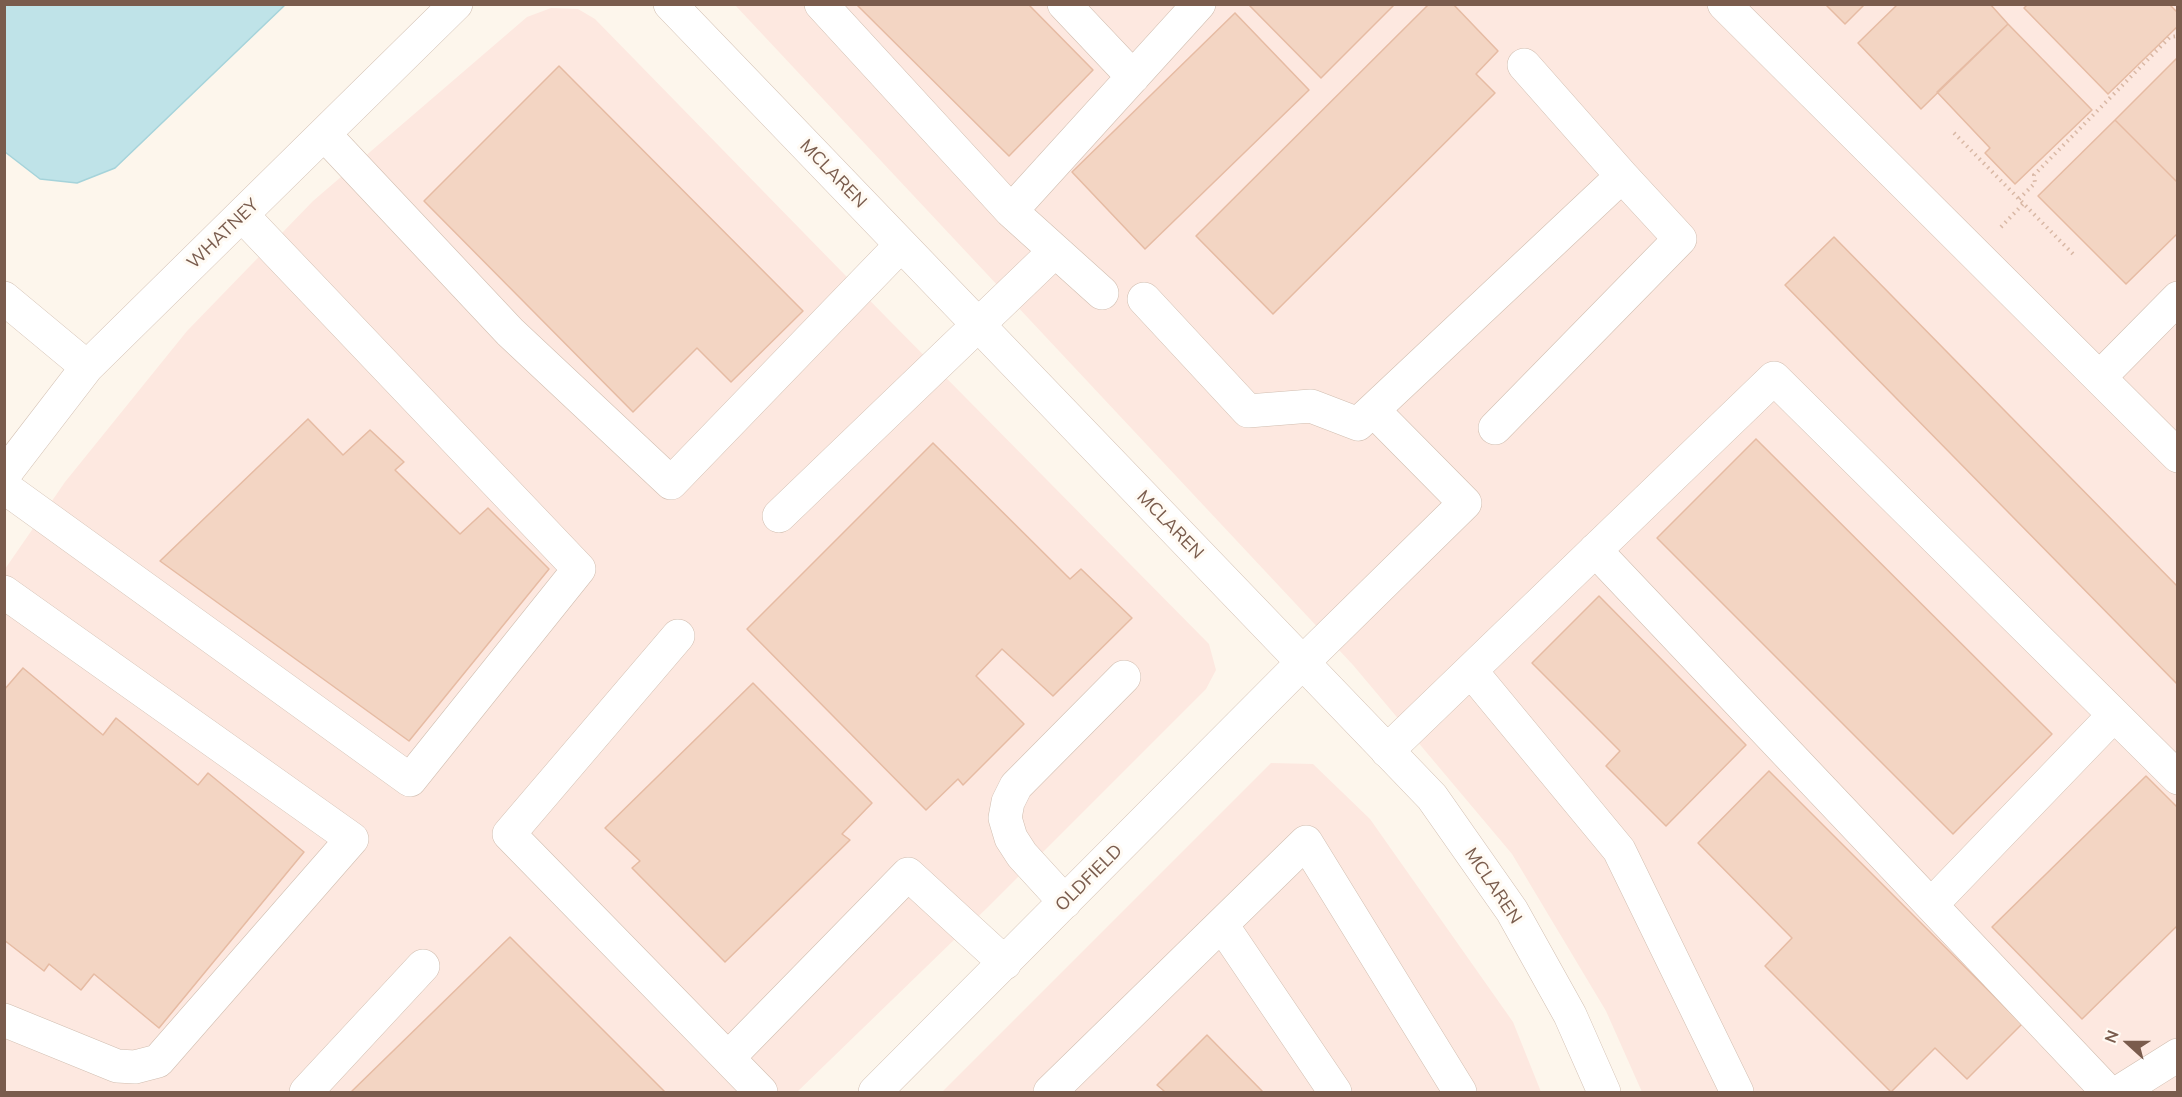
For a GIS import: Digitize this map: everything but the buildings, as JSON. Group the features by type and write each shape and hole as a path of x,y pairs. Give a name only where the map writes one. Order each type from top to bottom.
{"street":[{"name":"WHATNEY","path":"4,475 87,367 456,4"},
{"name":"MCLAREN","path":"670,4 1432,796 1512,911 1570,1015 1596,1090"},
{"path":"821,4 1011,211 1102,293"},
{"path":"1064,4 1133,77"},
{"path":"1011,211 1199,4"},
{"path":"1724,4 2178,456"},
{"path":"1495,428 1680,239 1524,65"},
{"path":"325,135 510,332 671,483 901,245"},
{"path":"1144,299 1248,411 1311,406 1358,424 1622,176"},
{"path":"4,487 410,780 579,569 242,215"},
{"path":"779,516 1055,251"},
{"path":"4,298 87,367"},
{"path":"2100,377 2178,298"},
{"path":"1388,751 1774,378 2178,778"},
{"name":"OLDFIELD","path":"875,1092 1302,663 1465,503 1373,410"},
{"path":"1595,550 2108,1092"},
{"path":"4,592 352,839 158,1060 135,1067 117,1066 4,1020"},
{"path":"678,636 509,834 761,1092"},
{"path":"1471,671 1619,850 1737,1092"},
{"path":"1065,902 1022,855 1011,838 1005,818 1008,802 1016,786 1124,677"},
{"path":"1931,905 2114,715"},
{"path":"1050,1092 1306,842 1460,1092"},
{"path":"728,1058 908,874 1005,963"},
{"path":"1222,925 1335,1092"},
{"path":"306,1092 423,966"},
{"path":"2119,1092 2178,1055"}],"path":[{"path":"2019,199 2035,183 2034,175 2170,37 2178,36"},
{"path":"1954,133 2076,256"}],"shaded area":[{"path":"735,5 2177,5 2177,1092 1642,1092 1606,1011 1512,854 1353,665"},
{"path":"551,8 578,9 595,19 1209,644 1216,670 1206,689 987,908 797,1092 5,1092 5,569 65,482 187,331 313,201 527,17"},
{"path":"1271,763 1313,764 1370,819 1513,1022 1541,1092 942,1092"}],"water":[{"path":"4,5 285,5 115,168 77,183 40,179 5,152"}]}
